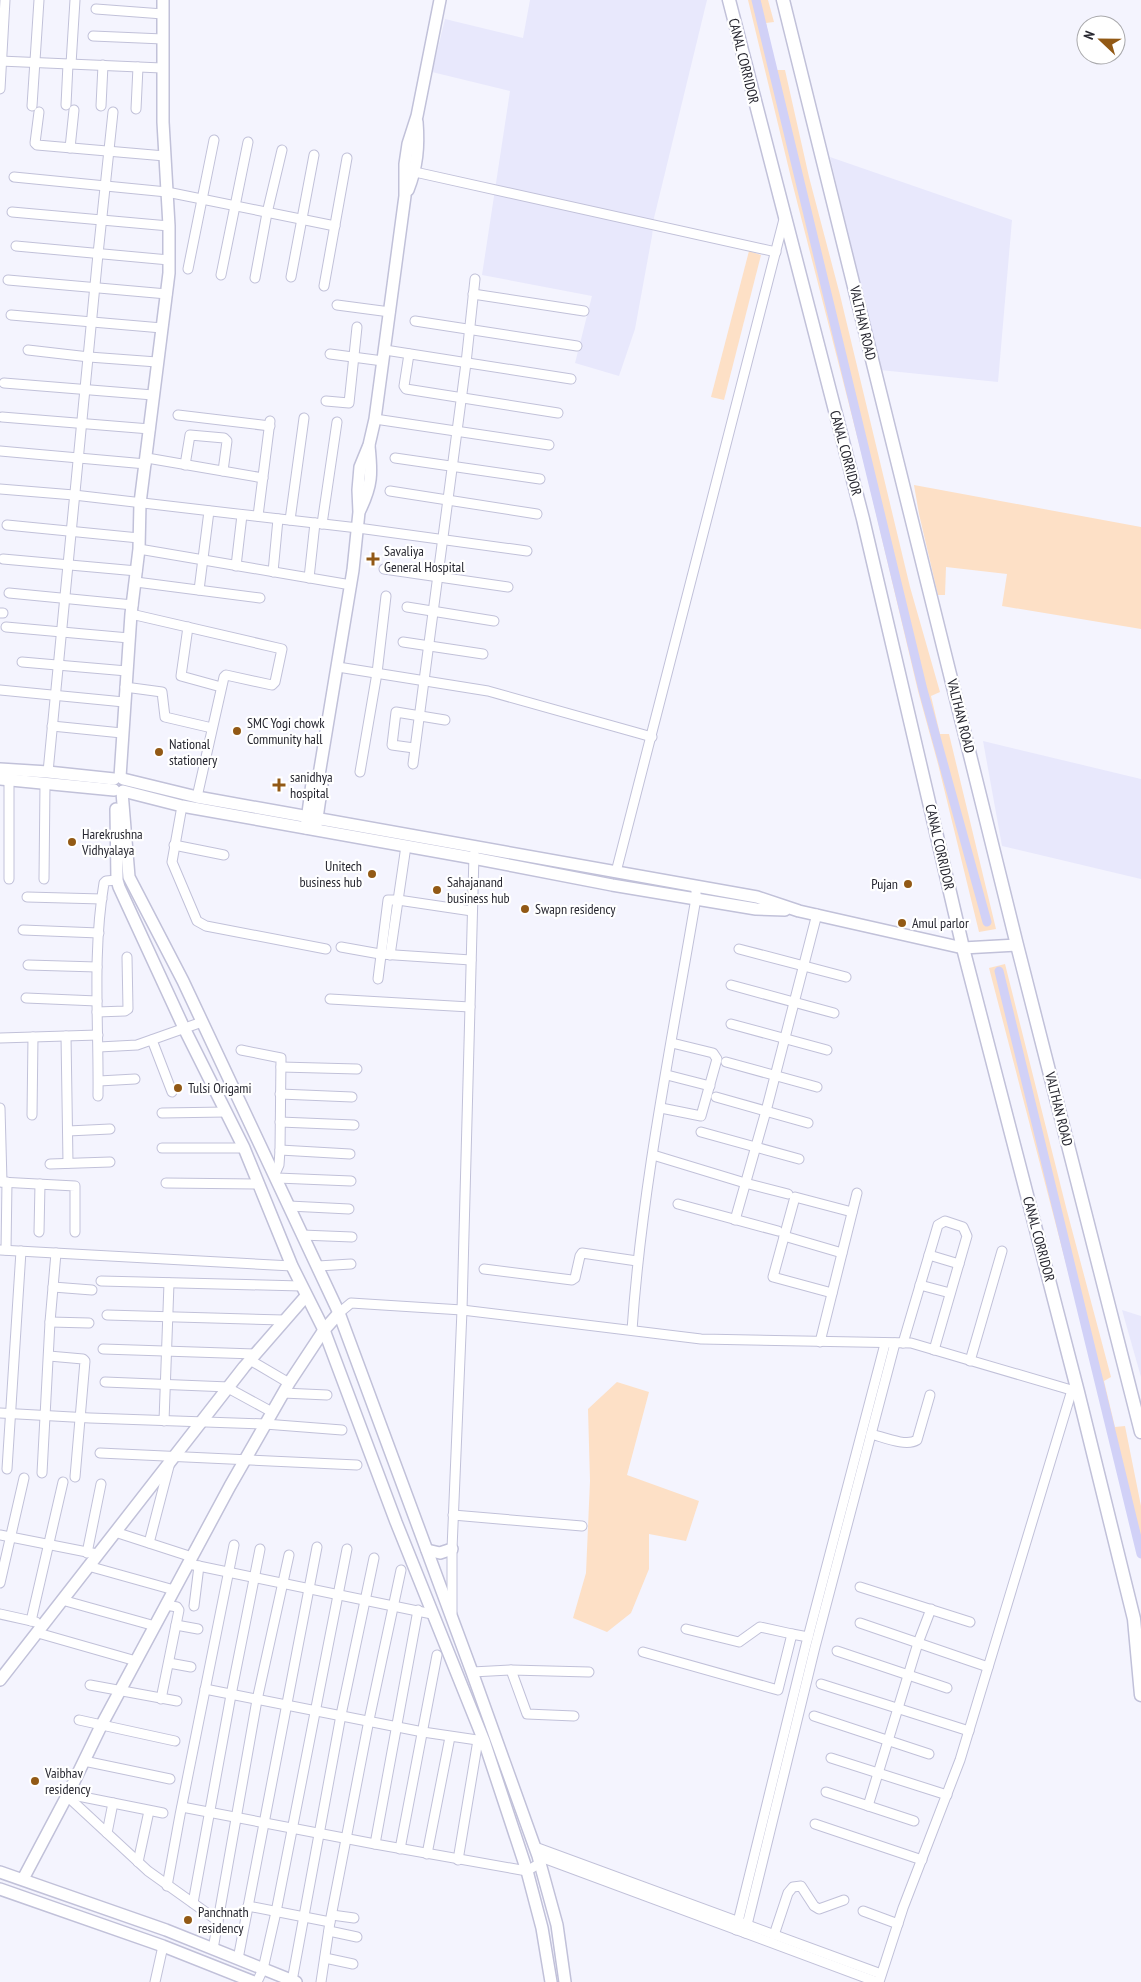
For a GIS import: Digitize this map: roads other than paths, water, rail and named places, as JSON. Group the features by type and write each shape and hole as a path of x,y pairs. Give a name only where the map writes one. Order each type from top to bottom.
{"main road":[{"name":"CANAL CORRIDOR","path":"728,0 863,519 963,948 1134,1619 1141,1695"},
{"name":"VALTHAN ROAD","path":"783,0 1017,945 1141,1432"}],"street":[{"path":"0,89 4,0"},
{"path":"39,0 35,62 36,144 165,156"},
{"path":"70,148 69,64 75,0"},
{"path":"163,0 162,68 169,226 168,294 157,362 140,503 139,543 126,671 122,733 117,880 184,1028 244,1148 292,1266 324,1330 481,1740 527,1871 542,1928 551,1982"},
{"path":"311,823 312,783 319,775 351,585 359,512 369,492 372,471 369,444 375,418 390,312 405,196 405,164 408,144 417,116 440,0"},
{"path":"96,9 163,14"},
{"path":"93,36 163,39"},
{"path":"1,61 162,68"},
{"path":"101,106 103,66"},
{"path":"136,109 138,67"},
{"path":"48,772 70,530 113,112"},
{"path":"405,196 415,172 419,145 417,116"},
{"path":"188,269 214,140"},
{"path":"221,275 248,142"},
{"path":"255,278 267,213 282,150"},
{"path":"291,277 314,155"},
{"path":"324,286 347,158"},
{"path":"415,172 776,252"},
{"path":"14,177 167,192 334,226"},
{"path":"12,212 169,226"},
{"path":"616,872 784,219"},
{"path":"16,246 169,260"},
{"path":"413,764 462,398 475,279"},
{"path":"8,280 168,294"},
{"path":"473,294 584,311"},
{"path":"337,305 390,312"},
{"path":"11,314 162,328"},
{"path":"416,321 577,346"},
{"path":"326,401 349,403 357,327"},
{"path":"28,350 157,362"},
{"path":"330,354 355,357 409,354 571,379"},
{"path":"409,354 404,386 406,389 558,413"},
{"path":"4,382 85,391 153,395"},
{"path":"178,415 270,423 258,516"},
{"path":"2,416 150,429"},
{"path":"290,520 304,418"},
{"path":"375,418 549,445"},
{"path":"309,578 337,422"},
{"path":"185,465 190,435 224,438 228,441 223,471"},
{"path":"0,451 185,465 263,478"},
{"path":"396,458 540,479"},
{"path":"0,489 74,495 242,514 527,550"},
{"path":"390,491 537,514"},
{"path":"199,590 209,511"},
{"path":"236,566 242,514"},
{"path":"273,572 278,519"},
{"path":"7,525 70,530 139,543 202,560 351,585"},
{"path":"3,559 67,564 136,576 199,590 260,598"},
{"path":"384,569 508,587"},
{"path":"9,593 64,598 132,609 188,626 282,649 274,684 226,675 224,677 197,797"},
{"path":"360,772 377,673 386,596"},
{"path":"407,607 494,621"},
{"path":"188,626 181,676 221,687"},
{"path":"6,627 129,638"},
{"path":"403,642 483,654"},
{"path":"22,662 126,671"},
{"path":"338,667 488,691 652,737"},
{"path":"125,687 162,692 165,717 212,728"},
{"path":"0,690 124,702"},
{"path":"414,748 392,745 396,714 398,712 445,720"},
{"path":"52,726 122,733"},
{"path":"0,768 48,772 119,786 197,797 406,846 612,885 696,892"},
{"path":"9,879 5,779 45,784 119,786 182,806 476,846 616,872 756,909 818,914 963,948 1017,945"},
{"path":"44,879 45,784"},
{"path":"119,786 129,877 202,1022 340,1313 457,1630 537,1855 557,1925 565,1982"},
{"path":"182,806 174,845 173,865 199,923 206,926 326,949"},
{"path":"174,845 224,855"},
{"path":"390,955 406,846"},
{"path":"452,1617 452,1549 462,1310 473,858 476,846"},
{"path":"98,1096 97,967 99,933 105,882 117,880"},
{"path":"632,1330 637,1261 696,892"},
{"path":"27,897 102,899"},
{"path":"378,979 388,901 398,900 472,910"},
{"path":"735,1220 786,1038 818,914"},
{"path":"23,930 99,933"},
{"path":"341,947 390,955 471,960"},
{"path":"739,949 846,977"},
{"path":"97,1012 124,1011 128,1009 127,957"},
{"path":"28,965 97,967"},
{"path":"731,985 834,1013"},
{"path":"26,998 97,1001"},
{"path":"330,999 470,1008"},
{"path":"99,1046 133,1045 202,1022"},
{"path":"731,1024 827,1050"},
{"path":"0,1038 98,1035"},
{"path":"66,1036 68,1163"},
{"path":"32,1115 33,1037"},
{"path":"152,1040 172,1092"},
{"path":"661,1108 699,1116 702,1114 718,1059 716,1055 672,1043"},
{"path":"241,1050 280,1056 280,1150 276,1176"},
{"path":"726,1062 817,1087"},
{"path":"280,1067 357,1069"},
{"path":"667,1074 710,1086"},
{"path":"98,1080 135,1079"},
{"path":"280,1094 352,1097"},
{"path":"716,1097 808,1123"},
{"path":"0,1108 3,1250 292,1266"},
{"path":"162,1113 226,1112"},
{"path":"280,1122 354,1125"},
{"path":"68,1131 110,1129"},
{"path":"701,1132 799,1159"},
{"path":"162,1148 244,1148"},
{"path":"280,1150 350,1154"},
{"path":"653,1155 788,1194"},
{"path":"50,1164 110,1162"},
{"path":"276,1176 351,1181"},
{"path":"3,1182 73,1185 76,1187 75,1232"},
{"path":"166,1183 259,1184"},
{"path":"39,1232 40,1184"},
{"path":"820,1342 857,1192"},
{"path":"832,1293 773,1277 781,1234 795,1197 852,1212"},
{"path":"678,1204 842,1253"},
{"path":"289,1206 349,1209"},
{"path":"742,1927 808,1637 894,1343 907,1330 938,1225 945,1221 963,1227 967,1236 934,1350"},
{"path":"302,1235 352,1237"},
{"path":"7,1469 21,1250"},
{"path":"970,1361 1002,1251"},
{"path":"42,1473 50,1322 56,1253"},
{"path":"484,1269 572,1280 575,1278 582,1253 637,1261"},
{"path":"929,1255 959,1264"},
{"path":"318,1266 351,1264"},
{"path":"101,1280 303,1291"},
{"path":"164,1420 169,1283"},
{"path":"920,1285 950,1293"},
{"path":"53,1287 92,1290"},
{"path":"92,1553 116,1532 228,1387 284,1320 303,1291"},
{"path":"16,1895 22,1879 68,1795 101,1726 174,1590 193,1562 265,1424 324,1330 351,1303 462,1310 701,1339 911,1343 1075,1391 969,1730 879,1979"},
{"path":"107,1315 284,1320"},
{"path":"50,1322 89,1323"},
{"path":"742,1927 894,1343"},
{"path":"103,1348 252,1357 286,1388 327,1395"},
{"path":"49,1356 84,1360 75,1476"},
{"path":"105,1382 228,1387 272,1412"},
{"path":"871,1434 912,1443 917,1440 930,1395"},
{"path":"0,1413 81,1418 265,1424 342,1430"},
{"path":"100,1453 172,1459 246,1458 357,1464"},
{"path":"149,1543 172,1459"},
{"path":"0,1582 24,1478"},
{"path":"31,1621 63,1482"},
{"path":"0,1680 88,1566 92,1553 101,1484"},
{"path":"453,1514 582,1526"},
{"path":"116,1532 149,1543 193,1562 228,1572 432,1614"},
{"path":"0,1534 49,1546 92,1553"},
{"path":"168,1886 234,1545"},
{"path":"238,1959 317,1548"},
{"path":"193,1902 260,1549"},
{"path":"0,1889 163,1946 255,1982 263,1969 276,1912 347,1549"},
{"path":"427,1550 440,1553 452,1549"},
{"path":"213,1949 257,1700 289,1555"},
{"path":"0,1872 166,1930 294,1981 303,1917 341,1715 374,1558"},
{"path":"193,1562 194,1606"},
{"path":"88,1566 174,1590"},
{"path":"321,1982 330,1923 369,1720 401,1570"},
{"path":"860,1586 970,1622"},
{"path":"62,1600 155,1626"},
{"path":"161,1699 179,1608 166,1605"},
{"path":"375,1844 418,1610"},
{"path":"868,1806 918,1643 931,1610"},
{"path":"0,1614 31,1621 41,1628 136,1661"},
{"path":"860,1623 988,1667"},
{"path":"176,1625 198,1629"},
{"path":"686,1629 739,1642 760,1627 808,1637"},
{"path":"442,1638 457,1630"},
{"path":"643,1652 778,1690 792,1634"},
{"path":"837,1651 947,1688"},
{"path":"400,1849 437,1655"},
{"path":"168,1662 191,1666"},
{"path":"472,1672 511,1670 589,1672"},
{"path":"511,1670 525,1713 574,1716"},
{"path":"821,1684 969,1730"},
{"path":"90,1685 177,1701"},
{"path":"205,1689 450,1737 481,1740"},
{"path":"814,1716 929,1754"},
{"path":"79,1720 175,1741"},
{"path":"427,1854 450,1737"},
{"path":"458,1860 481,1740"},
{"path":"831,1758 946,1794"},
{"path":"84,1761 170,1779"},
{"path":"826,1792 914,1821"},
{"path":"68,1795 138,1862 168,1886 218,1921"},
{"path":"68,1795 163,1814"},
{"path":"107,1833 113,1803"},
{"path":"182,1806 346,1839 527,1871"},
{"path":"138,1862 149,1811"},
{"path":"815,1824 922,1860"},
{"path":"537,1855 742,1927 879,1979"},
{"path":"527,1871 537,1855"},
{"path":"774,1935 788,1893 797,1885 804,1889 814,1906 819,1909 844,1900"},
{"path":"248,1906 330,1923 356,1937"},
{"path":"863,1911 898,1924"},
{"path":"330,1923 354,1918"},
{"path":"742,1927 774,1935 879,1979"},
{"path":"155,1982 163,1946"},
{"path":"325,1958 353,1964"}],"waterway":[{"path":"756,0 923,690 987,922"},
{"path":"999,971 1141,1554"}],"place":[{"name":"Savaliya General Hospital","path":"373,559"},
{"name":"SMC Yogi chowk Community hall","path":"237,731"},
{"name":"National stationery","path":"159,752"},
{"name":"sanidhya hospital","path":"279,785"},
{"name":"Harekrushna Vidhyalaya","path":"72,842"},
{"name":"Unitech business hub","path":"372,874"},
{"name":"Pujan","path":"908,884"},
{"name":"Sahajanand business hub","path":"437,890"},
{"name":"Swapn residency","path":"525,909"},
{"name":"Amul parlor","path":"902,923"},
{"name":"Tulsi Origami","path":"178,1088"},
{"name":"Vaibhav residency","path":"35,1781"},
{"name":"Panchnath residency","path":"188,1920"}]}
